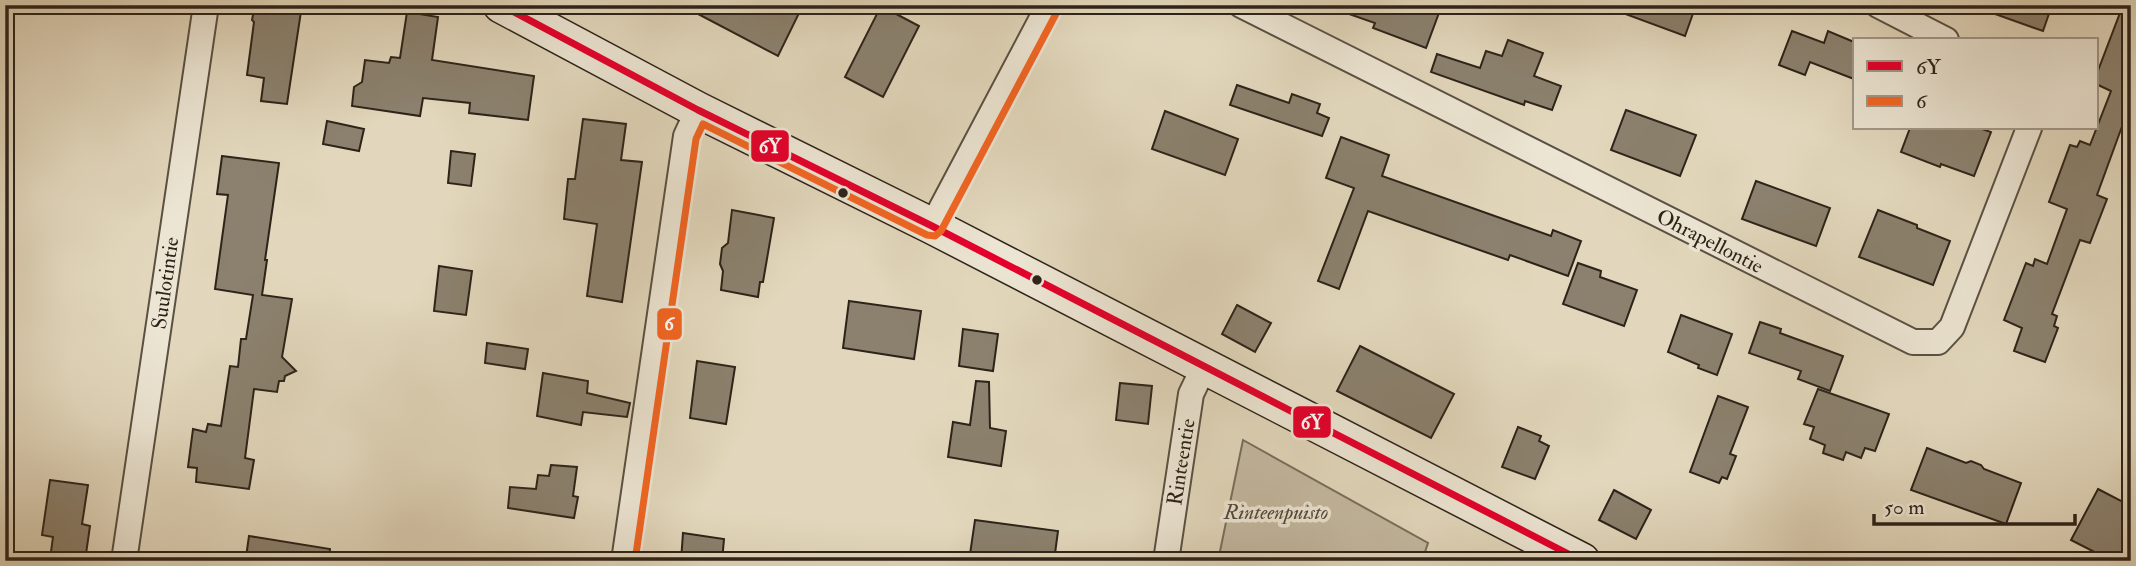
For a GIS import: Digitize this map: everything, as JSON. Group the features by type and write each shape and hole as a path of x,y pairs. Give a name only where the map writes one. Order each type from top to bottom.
{"main road":[{"path":"501,5 698,110 932,226 1582,561"}],"street":[{"name":"Suulotintie","path":"124,561 206,5"},
{"path":"932,226 1048,5"},
{"name":"Ohrapellontie","path":"1241,5 1279,14 1913,342 1938,342 1952,327 2028,130"},
{"path":"1878,5 1942,38"},
{"path":"625,561 686,136 698,110"},
{"name":"Rinteentie","path":"1166,561 1191,394 1204,367"}],"green space":[{"name":"Rinteenpuisto","path":"1243,440 1428,543 1422,561 1218,561"}],"building":[{"path":"260,5 302,5 287,104 261,101 264,78 247,75 254,22 252,20 254,10"},
{"path":"681,5 803,5 778,56"},
{"path":"1336,5 1428,5 1440,10 1426,48 1373,28 1375,23 1335,9"},
{"path":"1610,5 1696,5 1685,36 1609,8"},
{"path":"1979,5 2052,5 2043,31 1978,8"},
{"path":"2123,5 2131,5 2131,124 2124,121 2097,195 2107,199 2090,243 2080,240 2052,314 2057,316 2054,326 2058,328 2045,362 2014,351 2022,328 2004,320 2026,263 2033,266 2035,259 2047,264 2067,209 2049,202 2070,145 2077,147 2080,141 2090,145 2098,130 2111,91 2098,85 2098,71"},
{"path":"881,6 919,26 883,97 845,77"},
{"path":"407,12 438,17 432,60 534,76 528,120 469,113 470,103 423,98 420,116 352,106 354,87 362,82 365,60 389,63 391,57 400,58"},
{"path":"1792,31 1824,43 1828,31 1853,42 1853,79 1810,62 1805,75 1779,65"},
{"path":"1508,40 1543,53 1534,76 1561,86 1552,110 1525,101 1524,105 1431,72 1437,54 1480,68 1486,51 1502,56"},
{"path":"1237,85 1289,103 1292,94 1320,104 1317,113 1329,118 1322,136 1230,105"},
{"path":"1626,110 1696,135 1680,176 1611,150"},
{"path":"1165,111 1238,139 1225,175 1152,149"},
{"path":"583,119 626,124 621,160 642,162 622,302 587,296 597,224 564,219 568,179 575,179"},
{"path":"327,121 364,129 359,151 323,144"},
{"path":"1909,130 1991,132 1974,176 1901,152"},
{"path":"1341,137 1389,155 1382,176 1551,236 1553,230 1581,241 1568,276 1510,255 1508,260 1368,211 1339,289 1318,281 1354,188 1326,178"},
{"path":"451,151 475,154 471,186 448,183"},
{"path":"222,156 279,163 262,295 292,299 282,357 296,371 285,376 284,381 279,381 277,392 254,389 245,458 254,460 249,489 196,482 197,468 188,467 193,429 206,432 208,424 221,426 230,366 238,367 241,339 246,339 253,295 215,289 228,195 217,194"},
{"path":"1756,181 1830,208 1816,246 1742,219"},
{"path":"732,210 774,218 758,297 721,290 722,248 728,243"},
{"path":"1878,210 1950,241 1933,285 1859,257"},
{"path":"1578,263 1601,271 1600,277 1637,290 1624,326 1563,304"},
{"path":"439,266 472,271 466,315 434,311"},
{"path":"849,301 921,311 914,359 843,348"},
{"path":"1237,305 1271,323 1255,352 1222,334"},
{"path":"1681,315 1732,334 1717,375 1668,352"},
{"path":"1760,322 1781,329 1780,333 1843,356 1830,391 1798,379 1801,371 1749,353"},
{"path":"963,329 998,334 993,371 959,366"},
{"path":"487,343 528,349 525,369 485,363"},
{"path":"1360,346 1454,394 1431,438 1337,391"},
{"path":"697,361 735,367 726,424 690,418"},
{"path":"543,373 588,381 587,393 630,403 627,417 583,412 581,425 537,416"},
{"path":"976,381 989,382 990,428 1006,431 1001,466 948,457 953,422 970,425"},
{"path":"1120,383 1152,386 1148,424 1116,420"},
{"path":"1818,389 1889,414 1875,451 1865,448 1861,458 1846,452 1843,460 1823,453 1825,445 1810,439 1814,427 1804,424"},
{"path":"1718,396 1748,407 1730,454 1736,456 1727,479 1722,477 1719,483 1690,472"},
{"path":"1518,427 1541,436 1539,441 1549,446 1535,479 1502,467"},
{"path":"1927,448 1966,463 1971,461 2021,483 2006,524 1911,490"},
{"path":"551,465 577,467 573,496 578,497 574,518 508,508 510,487 536,489 538,475 549,476"},
{"path":"50,480 88,485 82,524 90,526 85,561 50,559 53,537 42,535"},
{"path":"2098,489 2131,506 2131,561 2112,561 2071,540"},
{"path":"1614,490 1651,510 1636,539 1599,520"},
{"path":"975,520 1058,531 1054,561 969,561"},
{"path":"683,533 724,539 722,561 681,561"},
{"path":"249,536 330,549 329,561 270,561 246,557"}],"transit line":[{"name":"6Y","path":"501,5 698,110 932,226 1582,561"},
{"name":"6","path":"635,561 696,139 703,124 927,235 935,236 941,231 1058,10"}]}
